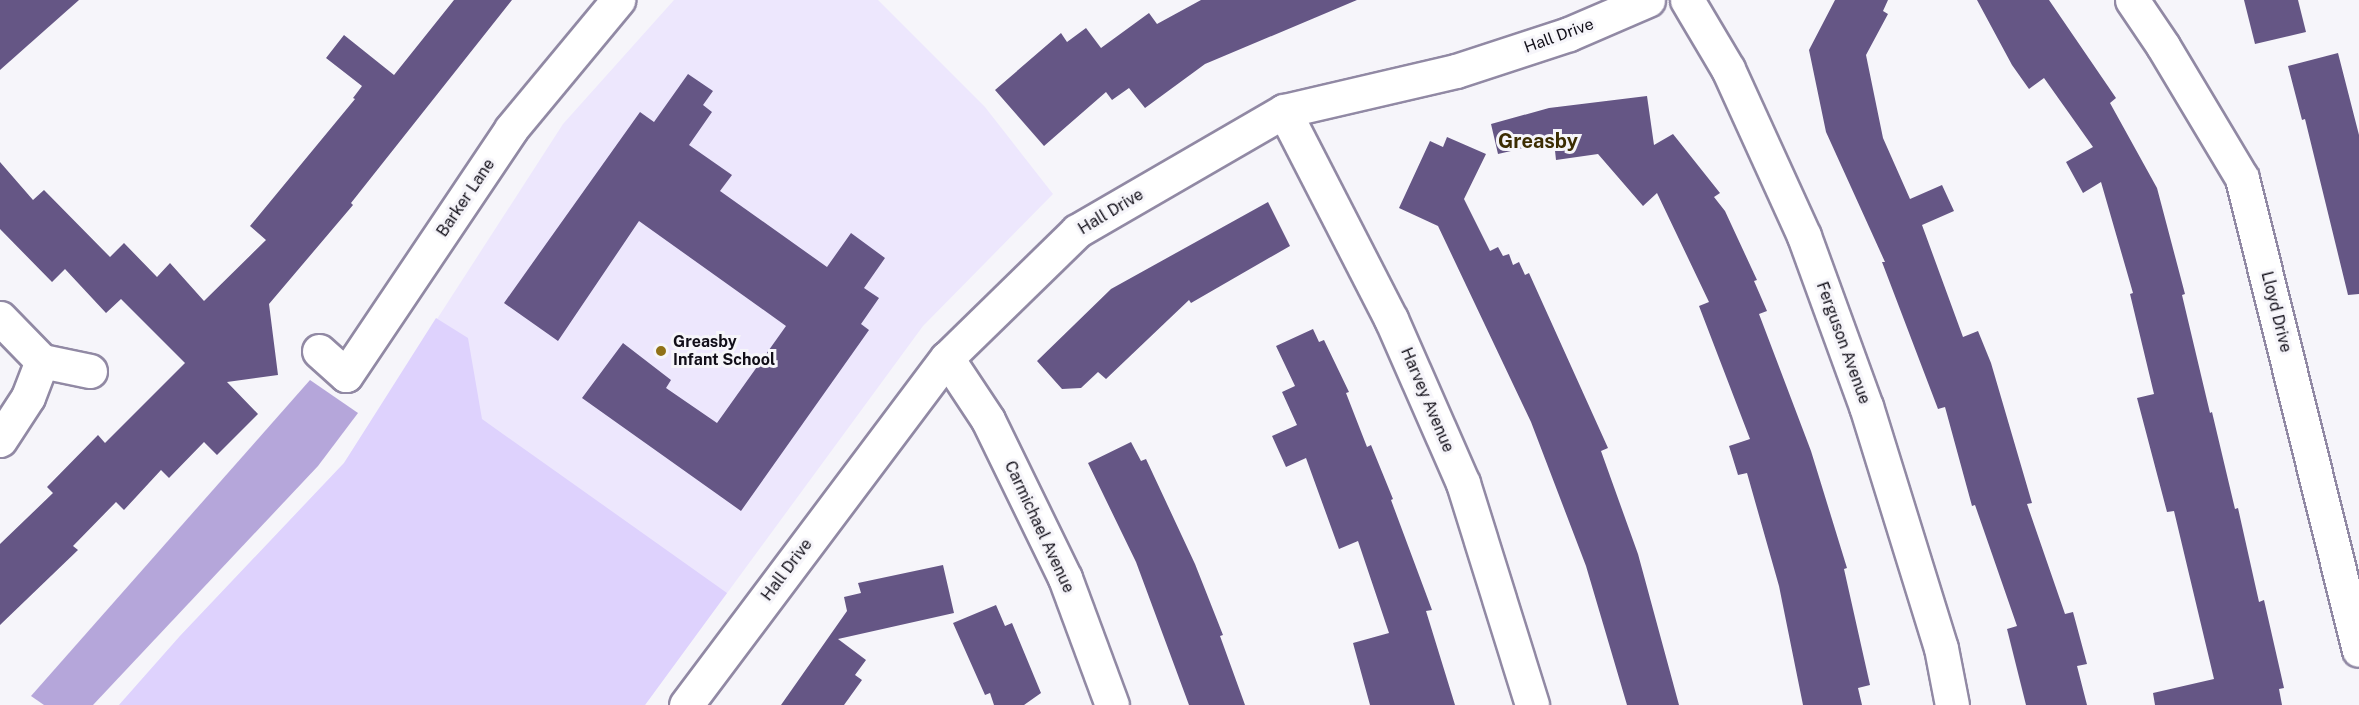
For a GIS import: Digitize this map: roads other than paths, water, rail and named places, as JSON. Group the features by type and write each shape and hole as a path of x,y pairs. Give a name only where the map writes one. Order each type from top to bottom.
{"street":[{"name":"Barker Lane","path":"319,351 346,375 511,129 618,0"},
{"name":"Hall Drive","path":"686,705 947,358 1077,231 1284,111 1456,71 1569,34 1648,0"},
{"name":"Ferguson Avenue","path":"1687,0 1728,69 1804,236 1866,406 1941,648 1952,705"},
{"name":"Lloyd Drive","path":"2132,0 2163,46 2242,178 2359,648"},
{"name":"Harvey Avenue","path":"1284,111 1392,319 1463,483 1532,705"},
{"path":"0,318 42,361 90,371"},
{"name":"Carmichael Avenue","path":"947,358 988,420 1065,578 1112,705"},
{"path":"0,440 28,397 42,361"}],"place":[{"name":"Greasby Infant School","path":"661,351"}],"district":[{"name":"Greasby","path":"1538,141"}]}
